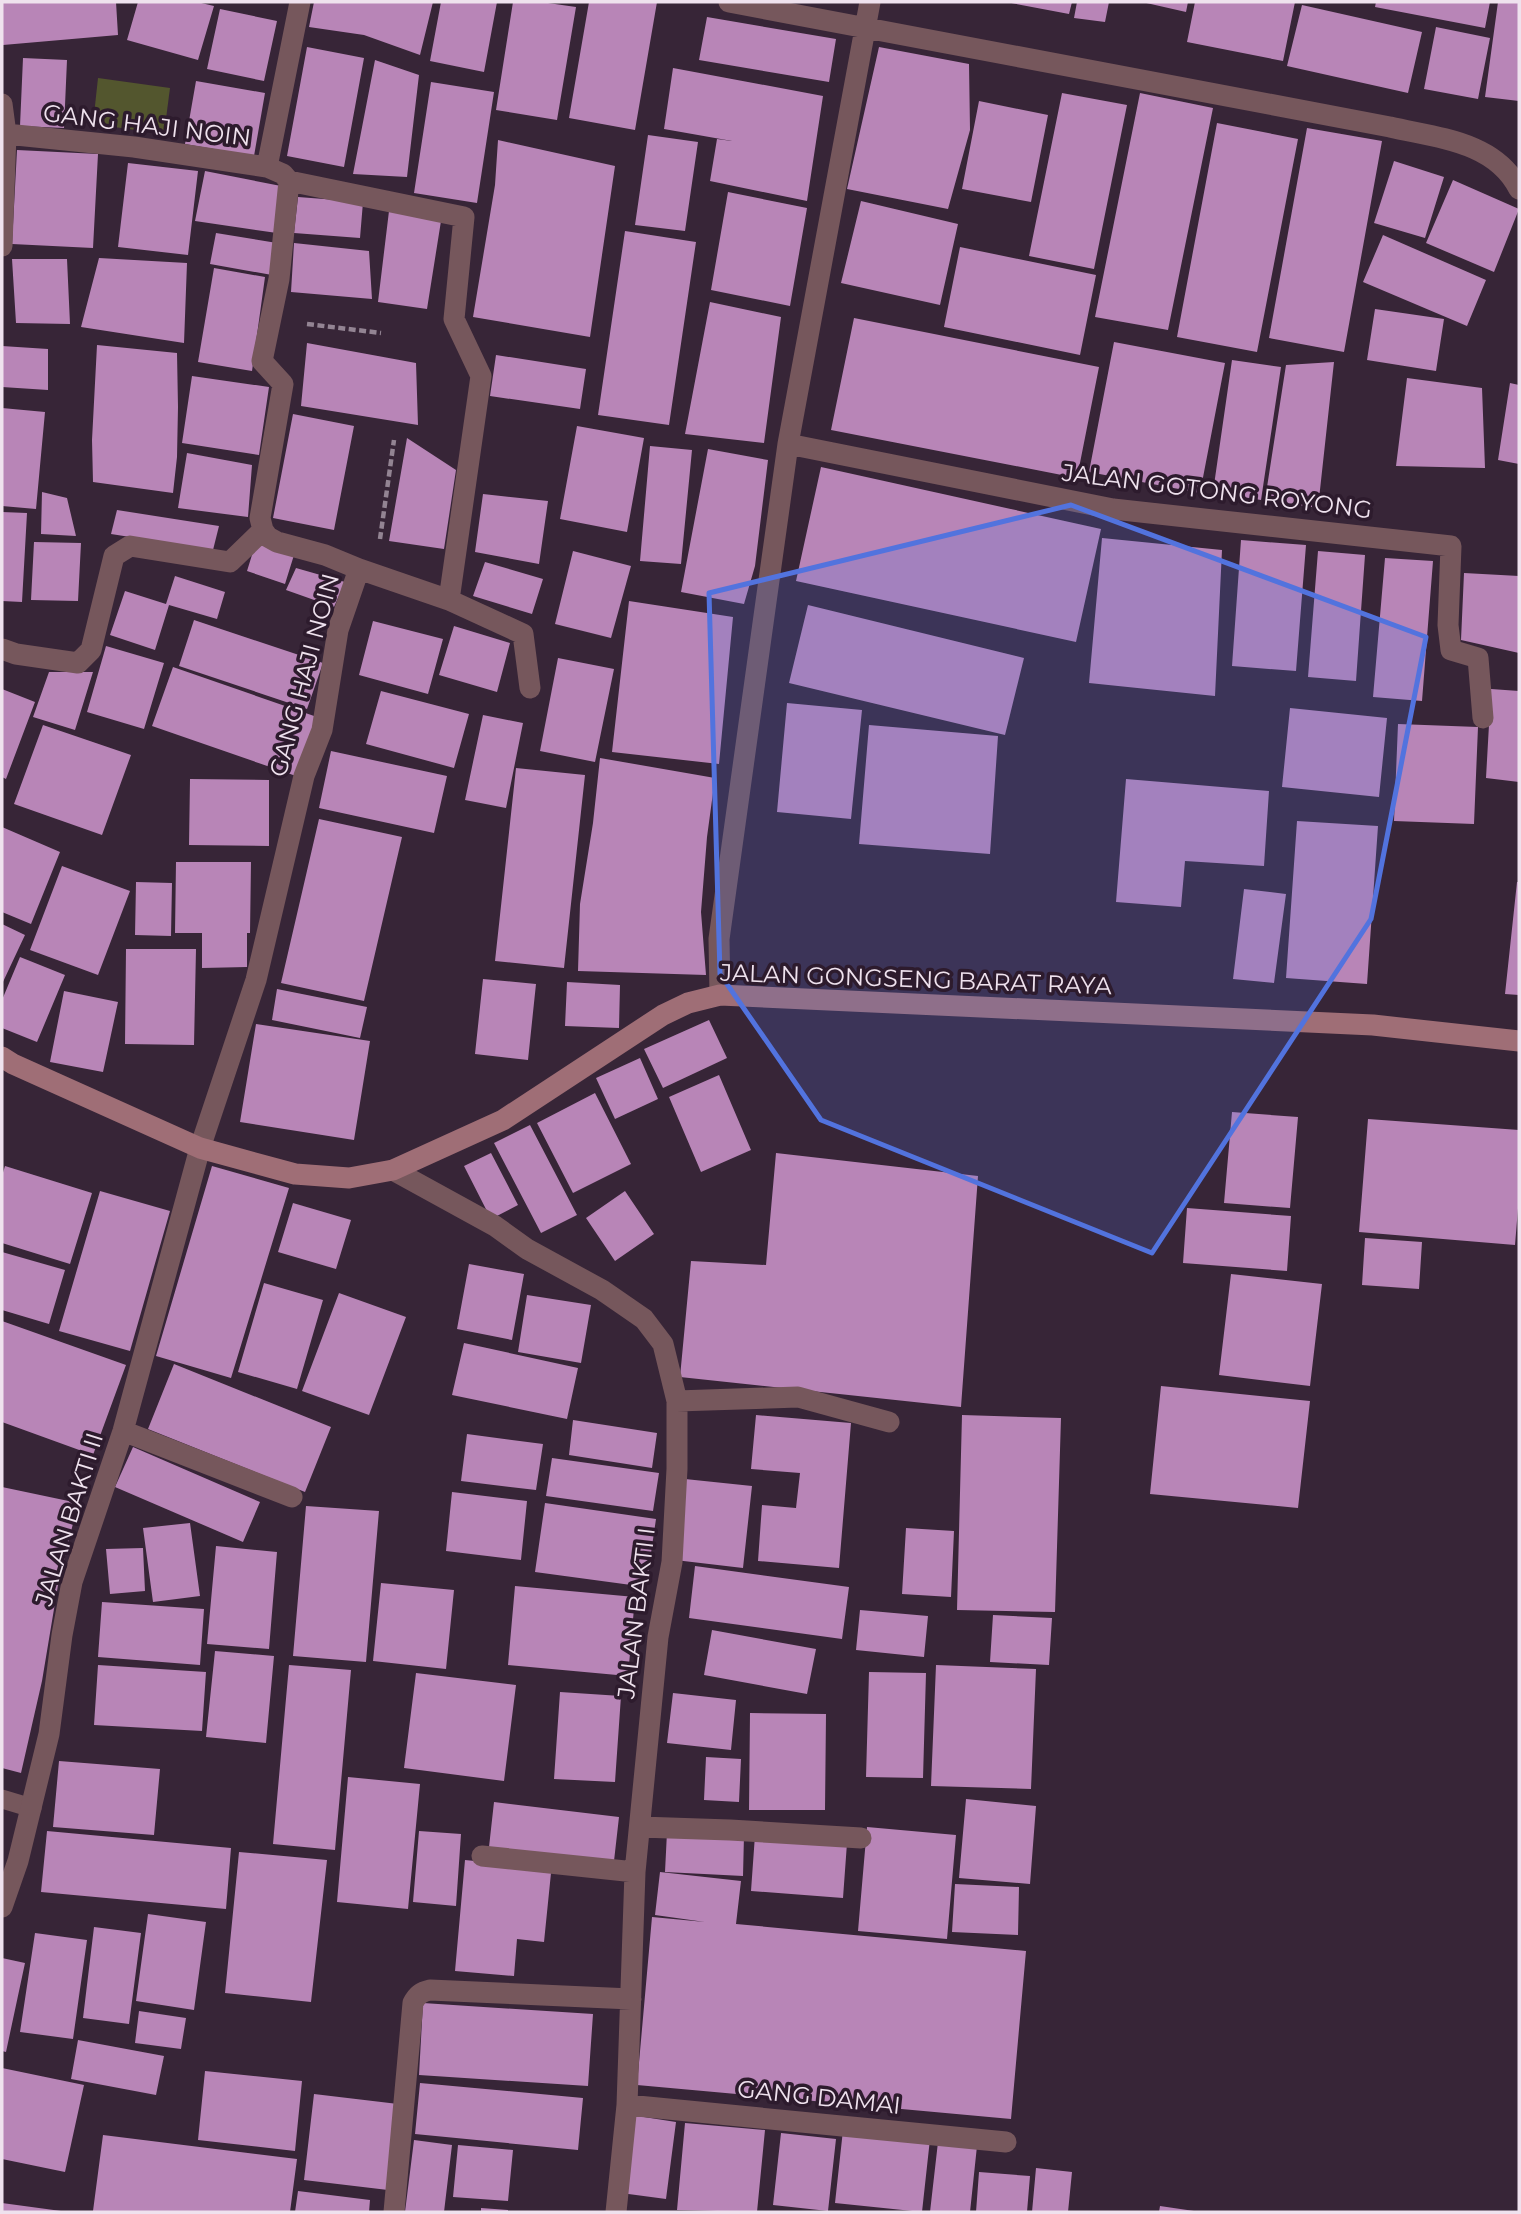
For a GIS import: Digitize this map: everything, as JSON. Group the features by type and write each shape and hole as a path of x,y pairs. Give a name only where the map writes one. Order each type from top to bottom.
{"street":[{"path":"267,167 300,2"},
{"path":"729,2 1390,127 1468,145 1494,158 1515,180 1519,189"},
{"path":"720,995 719,939 788,444 870,2"},
{"name":"GANG HAJI NOIN","path":"2,104 6,135 134,147 267,167 283,174 289,181"},
{"path":"2,246 6,135"},
{"path":"2,649 16,654 78,663 91,650 114,556 130,546 230,562 263,530 260,518 283,384 262,361 279,279 289,181 464,217 454,319 481,376 449,600"},
{"name":"JALAN GOTONG ROYONG","path":"788,444 1113,509 1451,546 1448,625 1451,650 1478,658 1483,718"},
{"name":"GANG HAJI NOIN","path":"200,1148 256,980 304,776 322,730 338,630 367,572 325,555 276,542 263,530"},
{"path":"367,572 449,600 523,634 530,688"},
{"name":"JALAN GONGSENG BARAT RAYA","path":"2,1056 13,1064 200,1148 295,1174 349,1178 393,1170 503,1120 663,1015 688,1003 720,995 1373,1025 1519,1041"},
{"name":"JALAN BAKTI II","path":"2,1907 18,1861 49,1734 72,1582 123,1431 200,1148"},
{"name":"JALAN BAKTI I","path":"393,1170 495,1226 527,1249 602,1290 643,1319 663,1344 677,1401 677,1469 672,1562 658,1637 635,1872 627,2105 616,2212"},
{"path":"677,1401 798,1397 889,1422"},
{"path":"123,1431 292,1497"},
{"path":"639,1827 860,1838"},
{"path":"482,1856 635,1872"},
{"path":"394,2212 413,2003 416,1997 430,1990 631,1999"},
{"name":"GANG DAMAI","path":"627,2105 1006,2142"}],"lane":[{"path":"2,1799 32,1808"}],"path":[{"path":"271,319 382,333"},
{"path":"367,572 394,440"}],"highlighted area":[{"path":"1071,505 1426,637 1371,919 1152,1253 821,1120 720,974 709,593"}],"green space":[{"path":"98,78 170,88 164,134 93,124"}],"building":[{"path":"2,2 116,2 118,35 3,45"},
{"path":"138,2 197,2 214,6 198,60 127,40"},
{"path":"314,2 433,2 420,55 364,35 309,27"},
{"path":"441,2 497,2 484,72 430,61"},
{"path":"513,2 541,2 576,7 557,120 496,110"},
{"path":"589,2 657,2 635,130 569,118"},
{"path":"1006,2 1072,2 1069,14"},
{"path":"1077,2 1109,2 1105,22 1074,18"},
{"path":"1142,2 1188,2 1186,12"},
{"path":"1195,2 1295,2 1283,61 1187,42"},
{"path":"1376,2 1490,2 1485,28 1375,7"},
{"path":"1498,2 1519,2 1519,101 1485,97"},
{"path":"1302,5 1422,32 1408,93 1287,66"},
{"path":"220,9 277,21 264,81 207,69"},
{"path":"707,17 836,39 829,82 699,60"},
{"path":"1436,27 1490,38 1478,99 1424,89"},
{"path":"307,47 364,58 344,167 287,156"},
{"path":"879,47 969,64 970,130 948,209 847,189"},
{"path":"23,58 67,60 64,128 20,126"},
{"path":"375,60 419,75 407,177 353,174"},
{"path":"673,68 823,96 807,201 710,181 717,139 732,141 664,129"},
{"path":"196,81 265,93 254,156 185,144"},
{"path":"431,82 494,92 477,203 414,193"},
{"path":"1062,93 1127,105 1094,269 1029,256"},
{"path":"1140,93 1213,108 1168,330 1095,317"},
{"path":"979,101 1048,115 1031,202 962,189"},
{"path":"1217,123 1298,139 1257,352 1177,337"},
{"path":"1307,128 1382,141 1344,352 1269,338"},
{"path":"648,135 698,142 685,231 635,225"},
{"path":"498,140 615,166 590,337 473,317 495,185"},
{"path":"17,150 98,154 93,248 12,244"},
{"path":"1394,161 1444,177 1425,238 1374,223"},
{"path":"128,163 198,171 188,255 118,247"},
{"path":"205,171 281,186 277,233 195,221"},
{"path":"1453,180 1519,209 1494,272 1426,243"},
{"path":"728,192 807,208 790,306 711,290"},
{"path":"298,197 363,202 360,238 294,233"},
{"path":"861,201 958,224 940,305 841,283"},
{"path":"389,211 441,221 427,309 378,302"},
{"path":"625,231 696,242 669,425 598,415"},
{"path":"216,233 277,243 272,275 210,264"},
{"path":"1383,235 1486,280 1467,326 1363,282"},
{"path":"294,243 369,251 372,299 291,292"},
{"path":"960,247 1096,275 1080,355 944,327"},
{"path":"99,258 187,263 184,343 81,327"},
{"path":"12,259 67,259 70,324 16,323"},
{"path":"214,268 265,277 252,371 198,362"},
{"path":"710,302 781,317 764,443 685,434"},
{"path":"1375,309 1444,319 1436,371 1367,360"},
{"path":"854,318 1099,367 1077,478 831,430"},
{"path":"1114,342 1225,363 1200,493 1089,472"},
{"path":"307,343 416,363 418,425 301,406"},
{"path":"97,345 177,353 177,457 173,493 93,482 92,440"},
{"path":"2,346 48,349 48,390 2,387"},
{"path":"496,355 586,369 580,409 490,396"},
{"path":"1232,360 1281,367 1261,500 1213,492"},
{"path":"1334,362 1318,508 1265,500 1286,365"},
{"path":"192,376 269,387 259,455 182,443"},
{"path":"1407,378 1482,388 1485,468 1396,466"},
{"path":"1510,383 1519,385 1519,464 1498,460"},
{"path":"2,408 45,412 36,509 2,506"},
{"path":"293,414 354,426 334,530 273,518"},
{"path":"577,426 644,438 627,532 560,519"},
{"path":"407,438 456,470 444,549 389,541"},
{"path":"650,446 692,450 681,564 640,561"},
{"path":"708,449 768,460 755,566 744,604 681,592"},
{"path":"187,453 252,465 248,517 178,508"},
{"path":"821,467 1101,529 1076,642 796,581"},
{"path":"42,492 67,498 76,536 41,534"},
{"path":"483,494 548,501 539,564 475,552"},
{"path":"117,510 219,526 213,550 111,534"},
{"path":"2,512 27,513 22,602 2,601"},
{"path":"1102,538 1222,550 1215,696 1089,683"},
{"path":"1241,540 1306,545 1296,671 1232,666"},
{"path":"34,542 81,543 78,601 31,600"},
{"path":"256,542 294,555 285,584 247,571"},
{"path":"573,551 631,566 611,638 555,624"},
{"path":"1318,551 1365,555 1356,681 1308,677"},
{"path":"1385,558 1433,561 1422,701 1373,697"},
{"path":"485,562 543,579 532,614 473,596"},
{"path":"296,568 345,582 334,607 286,590"},
{"path":"1464,573 1519,576 1519,653 1461,640"},
{"path":"175,576 225,592 217,619 169,605 155,650 110,635 125,591 166,604"},
{"path":"629,601 733,617 719,764 612,752"},
{"path":"808,605 1024,658 1005,735 789,683"},
{"path":"194,620 323,663 307,709 179,666"},
{"path":"373,621 443,639 428,694 359,675"},
{"path":"454,626 510,643 497,692 439,675"},
{"path":"106,646 164,663 144,729 87,712"},
{"path":"558,658 614,669 595,762 540,751"},
{"path":"173,667 317,717 296,776 152,726"},
{"path":"49,672 93,672 75,730 33,717"},
{"path":"2,689 35,702 6,779 2,777"},
{"path":"1491,689 1519,691 1519,782 1486,778"},
{"path":"381,691 469,714 454,768 366,744"},
{"path":"787,703 862,710 851,819 777,812"},
{"path":"1290,708 1387,718 1379,797 1282,787"},
{"path":"483,715 523,723 506,808 465,800"},
{"path":"1398,724 1478,727 1474,824 1394,821"},
{"path":"43,725 131,755 102,835 14,804"},
{"path":"869,725 998,736 990,854 859,844"},
{"path":"331,751 447,776 434,833 319,808"},
{"path":"600,758 715,778 701,912 706,975 578,971 580,904"},
{"path":"516,768 585,775 564,968 495,961"},
{"path":"190,779 269,780 269,846 189,845"},
{"path":"1126,779 1269,791 1264,866 1185,861 1181,907 1116,902"},
{"path":"319,819 402,837 364,1001 281,983"},
{"path":"1297,821 1378,826 1367,984 1286,978"},
{"path":"2,827 60,852 31,924 2,912"},
{"path":"176,862 251,862 247,967 202,968 202,933 175,933"},
{"path":"62,866 130,891 98,975 30,950"},
{"path":"136,882 172,883 171,936 135,935"},
{"path":"1519,882 1519,995 1505,994"},
{"path":"1244,889 1286,894 1274,983 1233,979"},
{"path":"2,924 25,935 2,984"},
{"path":"126,949 196,949 194,1045 125,1044"},
{"path":"20,957 65,975 37,1042 2,1028 2,1000"},
{"path":"483,979 536,984 528,1060 475,1054"},
{"path":"567,982 620,985 619,1028 565,1026"},
{"path":"277,989 367,1007 360,1038 272,1020"},
{"path":"64,991 118,1002 103,1072 50,1062"},
{"path":"709,1020 727,1058 663,1088 644,1049"},
{"path":"256,1024 370,1041 354,1140 240,1122"},
{"path":"640,1058 658,1099 615,1119 596,1078"},
{"path":"719,1075 751,1150 701,1172 669,1097"},
{"path":"595,1093 631,1164 573,1193 537,1123"},
{"path":"1232,1112 1298,1117 1290,1208 1224,1203"},
{"path":"1368,1119 1519,1130 1519,1196 1515,1245 1359,1232"},
{"path":"530,1125 577,1215 541,1233 494,1143"},
{"path":"491,1153 518,1205 491,1219 464,1166"},
{"path":"776,1153 978,1176 961,1407 680,1377 691,1261 766,1265"},
{"path":"5,1166 92,1193 70,1264 2,1243 2,1176"},
{"path":"212,1166 289,1188 231,1378 156,1356"},
{"path":"100,1191 170,1211 130,1351 59,1331"},
{"path":"625,1191 654,1234 615,1261 586,1218"},
{"path":"293,1203 351,1220 336,1269 278,1252"},
{"path":"1187,1208 1291,1216 1287,1271 1183,1263"},
{"path":"1365,1238 1422,1242 1419,1289 1362,1285"},
{"path":"2,1252 65,1270 49,1324 2,1310"},
{"path":"469,1264 524,1274 512,1340 457,1329"},
{"path":"1231,1274 1322,1284 1310,1386 1219,1375"},
{"path":"264,1283 323,1300 297,1389 238,1372"},
{"path":"339,1293 406,1317 369,1415 302,1391"},
{"path":"527,1295 591,1305 581,1363 518,1352"},
{"path":"2,1321 126,1365 93,1455 2,1422"},
{"path":"464,1343 578,1368 567,1419 452,1395"},
{"path":"174,1364 331,1427 305,1492 148,1429"},
{"path":"1161,1386 1310,1401 1298,1508 1150,1494"},
{"path":"756,1415 851,1423 839,1568 758,1561 762,1505 796,1508 800,1473 751,1469"},
{"path":"962,1415 1061,1418 1055,1612 957,1610"},
{"path":"573,1420 657,1433 652,1468 569,1455"},
{"path":"467,1434 543,1444 536,1490 461,1481"},
{"path":"133,1447 260,1502 243,1542 115,1487"},
{"path":"552,1458 659,1473 653,1511 546,1496"},
{"path":"685,1479 752,1486 743,1568 675,1560"},
{"path":"2,1487 78,1503 58,1585 42,1681 21,1773 2,1768"},
{"path":"452,1492 527,1501 521,1560 446,1551"},
{"path":"545,1503 656,1519 646,1587 535,1572"},
{"path":"306,1506 379,1511 366,1662 293,1656"},
{"path":"190,1523 200,1596 153,1602 143,1528"},
{"path":"906,1528 954,1531 951,1597 902,1594"},
{"path":"216,1546 277,1552 269,1649 207,1644"},
{"path":"143,1548 145,1591 110,1594 106,1549"},
{"path":"695,1566 849,1587 842,1639 689,1618"},
{"path":"381,1583 454,1590 446,1669 373,1661"},
{"path":"515,1586 635,1597 628,1676 508,1665"},
{"path":"102,1602 204,1609 200,1665 98,1657"},
{"path":"860,1610 928,1616 924,1657 856,1650"},
{"path":"993,1615 1052,1618 1049,1665 990,1662"},
{"path":"712,1630 816,1649 807,1694 704,1675"},
{"path":"215,1651 274,1656 266,1743 206,1737"},
{"path":"98,1665 206,1672 202,1731 94,1725"},
{"path":"289,1665 351,1670 335,1850 273,1844"},
{"path":"936,1665 1036,1669 1031,1789 931,1786"},
{"path":"869,1672 926,1673 923,1778 866,1777"},
{"path":"416,1673 516,1685 504,1781 404,1768"},
{"path":"560,1692 621,1696 615,1782 554,1779"},
{"path":"673,1693 736,1700 731,1750 667,1743"},
{"path":"750,1713 826,1714 825,1810 749,1810"},
{"path":"706,1757 741,1759 739,1802 704,1800"},
{"path":"59,1761 160,1769 154,1835 53,1827"},
{"path":"348,1777 420,1784 408,1909 337,1902"},
{"path":"966,1799 1036,1806 1030,1884 959,1878"},
{"path":"494,1802 619,1817 614,1861 489,1847"},
{"path":"867,1827 956,1835 947,1939 858,1931"},
{"path":"47,1831 231,1848 226,1909 41,1892"},
{"path":"419,1831 461,1834 456,1906 413,1902"},
{"path":"667,1832 744,1835 743,1876 665,1872"},
{"path":"755,1835 847,1843 843,1898 751,1891"},
{"path":"239,1852 327,1860 311,2002 225,1993"},
{"path":"465,1860 524,1866 551,1873 544,1942 517,1939 514,1976 455,1971"},
{"path":"660,1872 741,1881 736,1924 1026,1951 1011,2119 637,2085 652,1917 705,1922 655,1915"},
{"path":"955,1884 1019,1887 1018,1935 952,1932"},
{"path":"148,1914 206,1922 194,2010 136,2001"},
{"path":"94,1927 141,1933 129,2024 83,2018"},
{"path":"35,1933 87,1940 73,2039 20,2032"},
{"path":"2,1958 25,1963 6,2052 2,2051"},
{"path":"423,2003 593,2014 588,2086 419,2075"},
{"path":"139,2011 186,2018 181,2049 135,2043"},
{"path":"78,2040 164,2056 156,2095 71,2079"},
{"path":"2,2068 84,2085 65,2172 2,2159"},
{"path":"205,2071 302,2081 295,2151 198,2140"},
{"path":"420,2083 583,2098 578,2150 415,2134"},
{"path":"314,2094 398,2104 388,2190 304,2180"},
{"path":"631,2115 676,2122 666,2199 621,2193"},
{"path":"685,2123 765,2130 757,2212 677,2210"},
{"path":"843,2130 930,2139 922,2212 835,2203"},
{"path":"781,2133 836,2139 828,2211 773,2205"},
{"path":"103,2135 297,2159 290,2212 93,2211"},
{"path":"414,2140 452,2145 444,2212 405,2212"},
{"path":"938,2142 977,2146 970,2212 930,2212"},
{"path":"458,2145 513,2150 508,2201 453,2197"},
{"path":"1036,2168 1072,2172 1068,2212 1032,2212"},
{"path":"979,2172 1030,2176 1027,2212 976,2212"},
{"path":"298,2191 370,2200 369,2212 295,2212"},
{"path":"2,2203 61,2211 61,2212 2,2212"},
{"path":"1160,2206 1194,2211 1194,2212 1159,2212"},
{"path":"481,2208 508,2210 508,2212 481,2212"}]}
